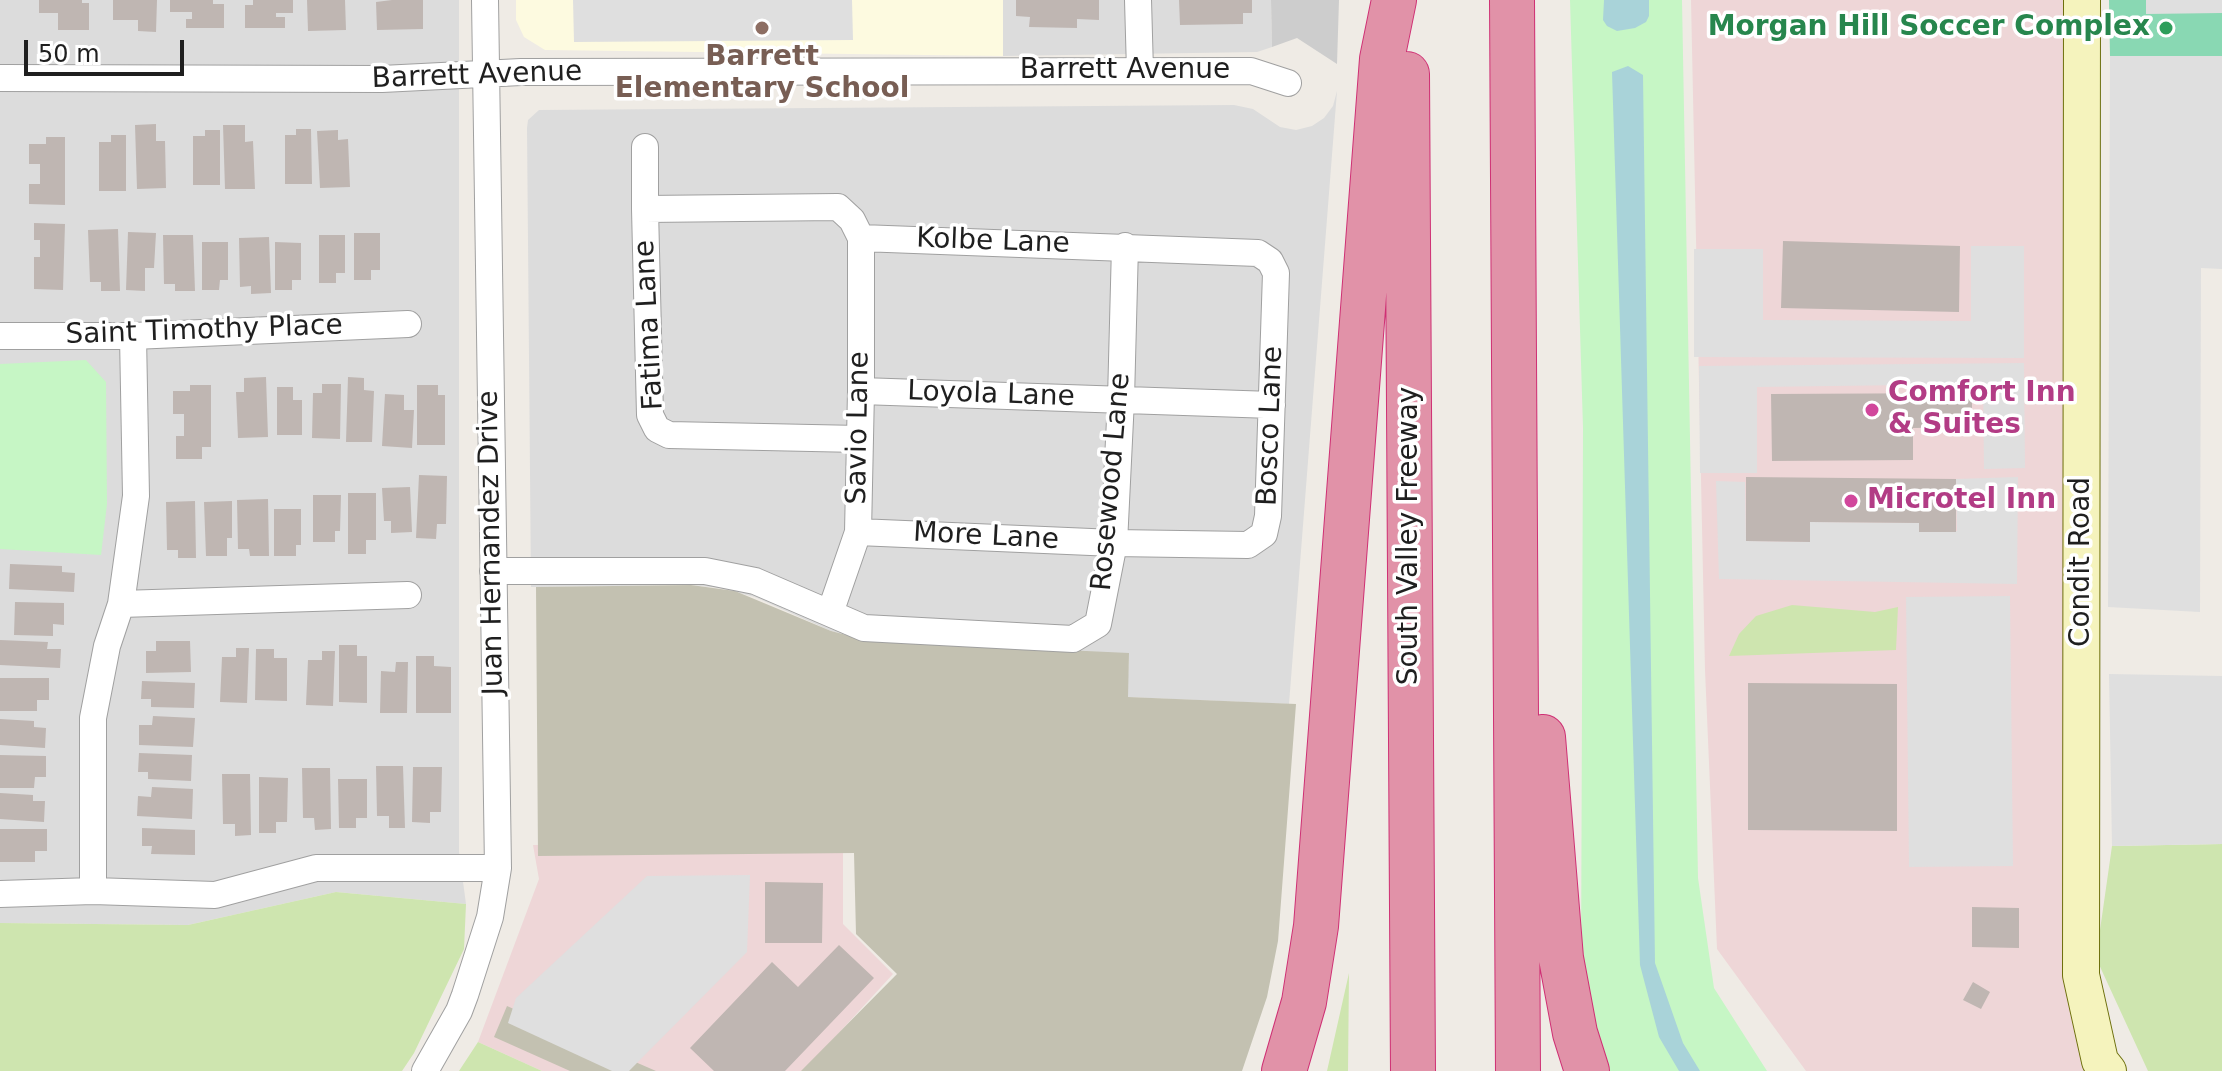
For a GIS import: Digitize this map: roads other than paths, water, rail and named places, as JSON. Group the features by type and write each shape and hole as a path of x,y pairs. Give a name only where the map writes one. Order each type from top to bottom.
{"highway":[{"path":"1284,1071 1304,1002 1316,926 1382,59 1394,0"},
{"name":"South Valley Freeway","path":"1406,0 1413,1071"},
{"path":"1512,0 1518,1071"},
{"path":"1514,367 1557,918 1566,994 1587,1071"}],"street":[{"name":"Juan Hernandez Drive","path":"425,1071 459,1011 468,986 490,917 498,868 485,0"},
{"path":"1138,0 1140,71"},
{"name":"Condit Road","path":"2082,0 2081,975 2100,1061 2108,1071"},
{"name":"Barrett Avenue","path":"0,78 382,79 485,74 1251,71 1288,83"},
{"name":"Fatima Lane","path":"645,147 650,415 657,429 669,435 859,439"},
{"name":"Fatima Lane","path":"645,209 838,207 852,220 861,238"},
{"name":"Kolbe Lane","path":"861,238 1258,253 1270,261"},
{"name":"Savio Lane","path":"830,613 858,532 861,238"},
{"name":"Rosewood Lane","path":"493,571 705,571 755,581 864,628 1073,639 1098,624 1114,543 1125,246"},
{"name":"Bosco Lane","path":"1114,543 1248,545 1264,534 1268,516 1276,273 1270,261"},
{"name":"Saint Timothy Place","path":"0,336 133,336 408,324"},
{"path":"93,891 93,718 107,646 121,604 136,496 133,336"},
{"name":"Loyola Lane","path":"861,391 1272,405"},
{"name":"More Lane","path":"858,532 1114,543"},
{"path":"121,604 408,595"},
{"path":"0,894 93,891 215,895 316,868 498,868"}],"water":[{"path":"1604,0 1649,0 1649,16 1646,22 1635,28 1617,31 1603,20"},
{"path":"1628,66 1643,75 1655,963 1683,1043 1700,1071 1679,1071 1659,1037 1640,965 1612,72"}],"place":[{"name":"Barrett Elementary School","path":"762,28"},
{"name":"Morgan Hill Soccer Complex","path":"2166,28"},
{"name":"Comfort Inn & Suites","path":"1872,410"},
{"name":"Microtel Inn","path":"1851,501"}]}
